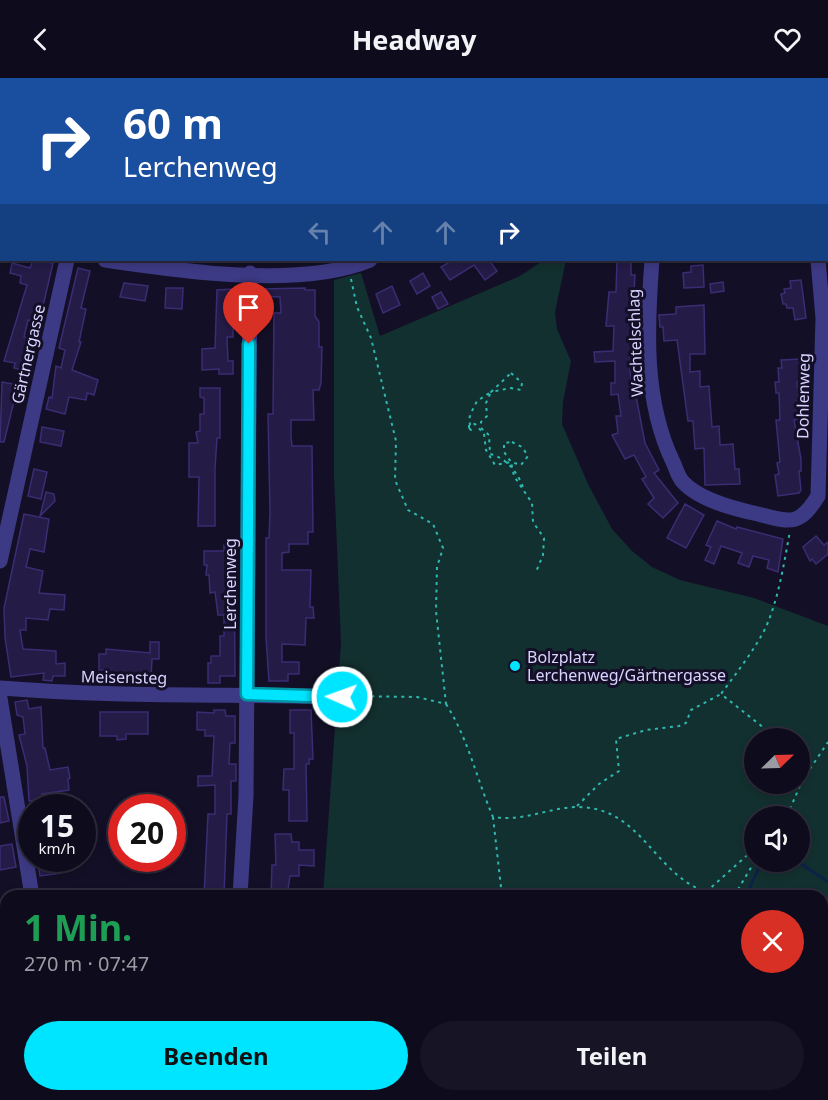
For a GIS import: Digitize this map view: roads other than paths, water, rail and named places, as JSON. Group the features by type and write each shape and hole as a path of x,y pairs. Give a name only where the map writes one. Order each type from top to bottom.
{"street":[{"name":"Gärtnergasse","path":"0,561 67,261"},
{"path":"112,261 159,268 281,275 348,267 367,261"},
{"name":"Wachtelschlag","path":"652,261 648,313 650,371 657,418 668,453 682,482 704,496 747,512 792,522"},
{"name":"Dohlenweg","path":"792,522 807,514 818,496 823,318 818,261"},
{"name":"Lerchenweg","path":"240,890 246,795 250,273"},
{"name":"Meisensteg","path":"0,688 98,695 247,694 342,697"},
{"path":"0,698 31,890"}],"waterway":[{"path":"810,870 828,882"},
{"path":"749,890 757,872"}],"place":[{"name":"Bolzplatz Lerchenweg/Gärtnergasse","path":"515,666"}]}
